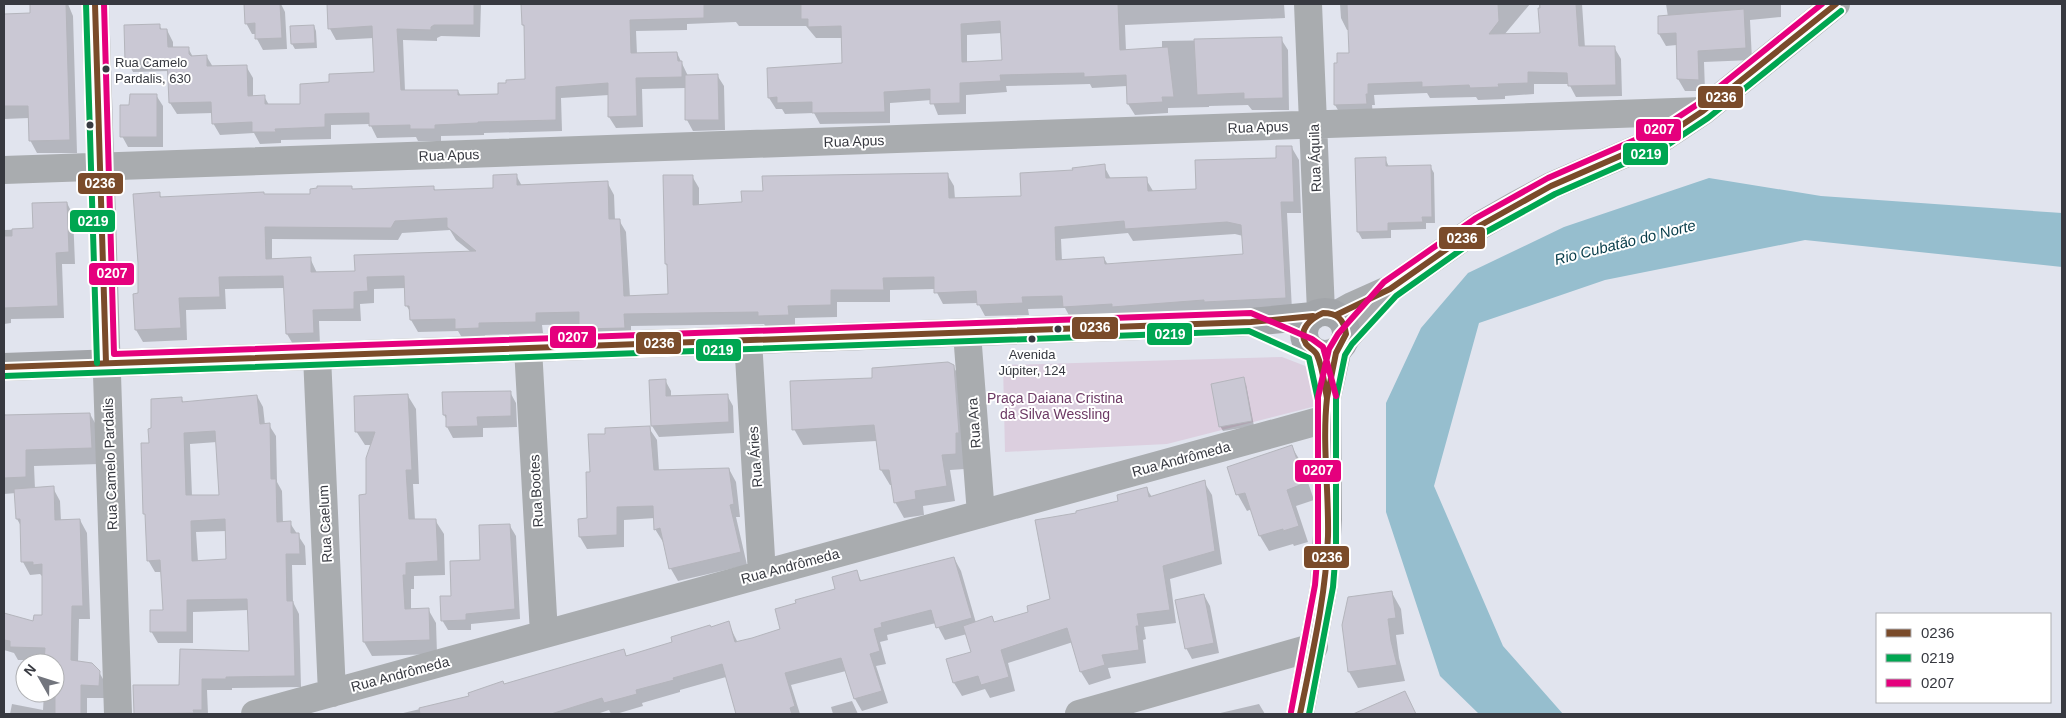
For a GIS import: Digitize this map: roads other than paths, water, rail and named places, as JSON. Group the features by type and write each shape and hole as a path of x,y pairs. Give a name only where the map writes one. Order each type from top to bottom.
{"main road":[{"path":"4,367 1251,322 1326,333 1327,549 1324,586 1300,714"}],"street":[{"name":"Rua Camelo Pardalis","path":"95,4 118,714"},
{"name":"Rua Áquila","path":"1308,4 1313,125 1326,333"},
{"path":"1326,333 1482,225 1516,205 1551,186 1657,141 1703,111 1836,4"},
{"name":"Rua Apus","path":"4,170 1703,111"},
{"name":"Rua Ara","path":"967,333 981,514"},
{"name":"Rua Áries","path":"748,340 762,574"},
{"name":"Rua Bootes","path":"528,348 544,634"},
{"name":"Rua Caelum","path":"317,356 332,693"},
{"name":"Rua Andrômeda","path":"255,714 981,514 1326,408"},
{"path":"1079,714 1314,646"}],"water":[{"name":"Rio Cubatão do Norte","path":"1709,178 1821,196 2062,213 2062,267 1805,240 1605,280 1479,323 1434,486 1503,646 1563,714 1479,714 1440,676 1386,512 1386,403 1421,328 1468,273 1564,227"}],"place":[{"name":"Rua Camelo Pardalis, 630","path":"106,69"},
{"name":"Avenida Júpiter, 124","path":"1032,339"}],"park label":[{"name":"Praça Daiana Cristina da Silva Wessling","path":"1055,406"}]}
